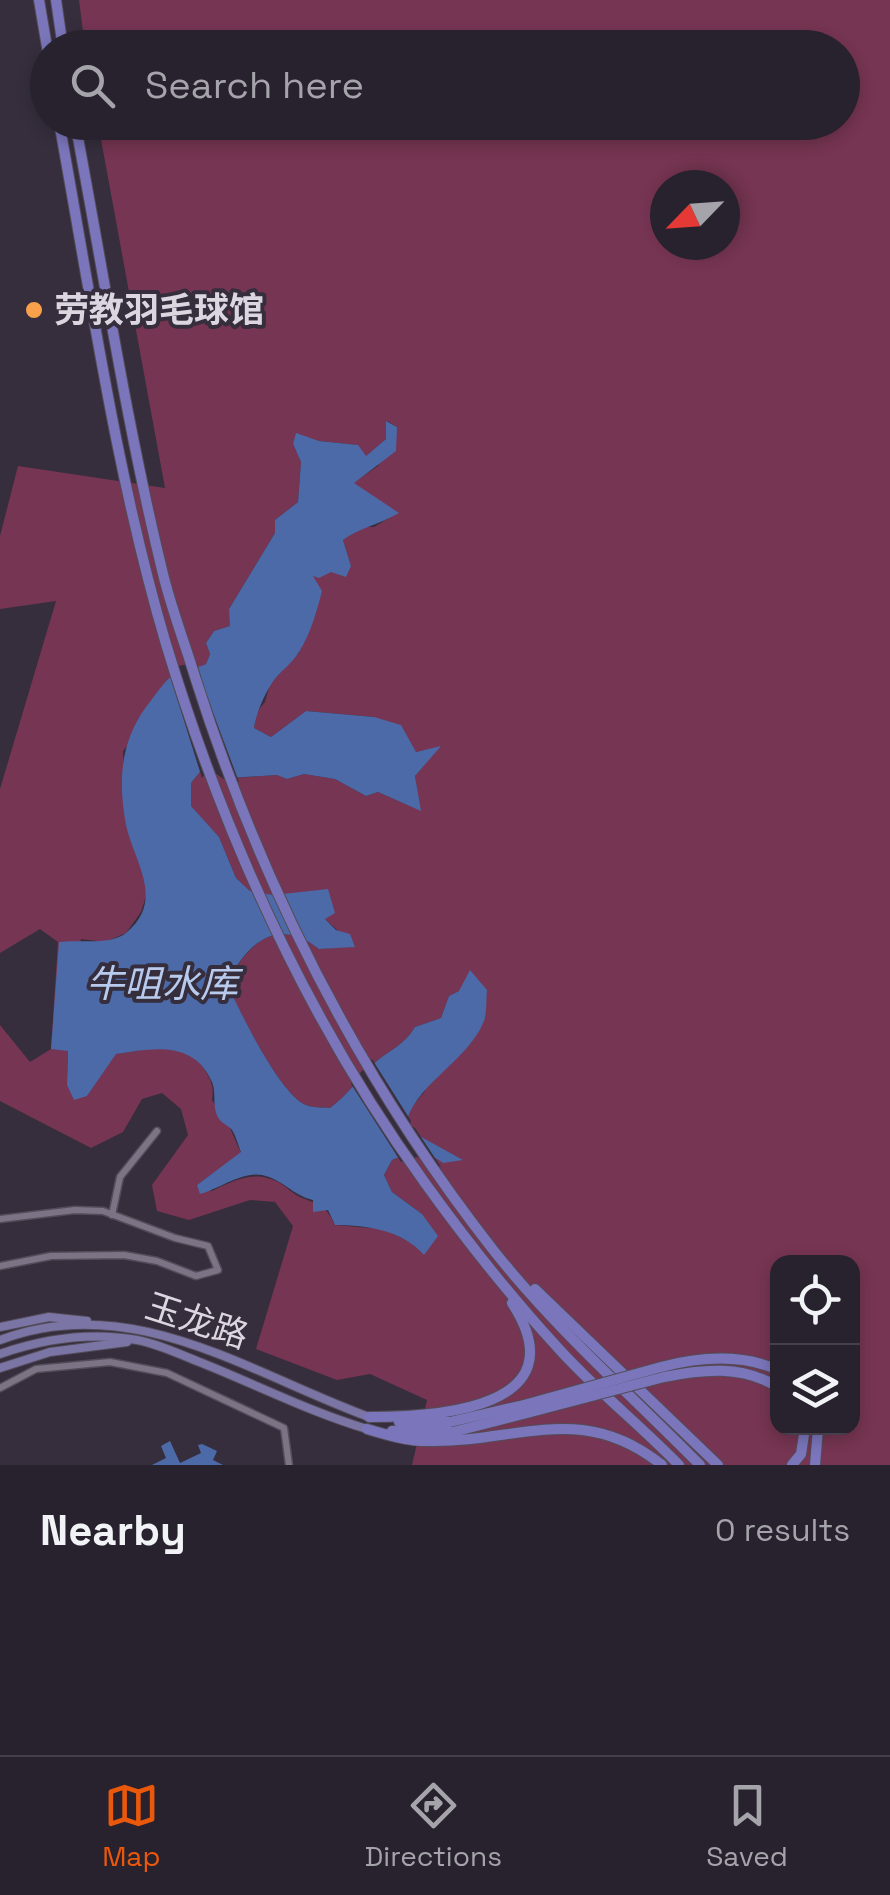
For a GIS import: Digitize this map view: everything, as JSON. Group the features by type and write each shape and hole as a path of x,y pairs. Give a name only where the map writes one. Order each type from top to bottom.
{"highway":[{"path":"39,0 44,30"},
{"path":"56,0 60,30"},
{"path":"62,140 122,460 166,642 210,779 244,862 302,985 342,1056 426,1186 560,1350 679,1465"},
{"path":"78,140 120,370 165,581 215,739 267,875 315,976 356,1048 439,1177 493,1249 570,1338 700,1465"},
{"path":"493,1249 718,1465"},
{"path":"368,1423 437,1413 489,1400 518,1383 526,1371 532,1347 524,1322 481,1256"},
{"path":"368,1423 450,1422 526,1409 696,1359 731,1358 770,1368"},
{"path":"662,1372 724,1370 757,1376 770,1383"},
{"path":"368,1423 403,1439 425,1441 578,1428 602,1432 646,1452 662,1465"},
{"path":"792,1465 801,1454 803,1435"},
{"path":"815,1465 817,1435"}],"main road":[{"path":"0,1327 60,1316 96,1324"},
{"name":"玉龙路","path":"0,1340 56,1325 142,1328 194,1344 368,1423"},
{"name":"玉龙路","path":"0,1354 38,1342 77,1337 142,1340 326,1417 368,1423"},
{"path":"0,1368 50,1352 142,1340"}],"street":[{"path":"112,1216 120,1176 157,1131"},
{"path":"0,1220 74,1210 103,1211 208,1246 218,1270 196,1276 124,1255 51,1256 0,1266"},
{"path":"0,1388 36,1369 110,1362 167,1373 284,1428 289,1465"}],"shaded area":[{"path":"79,0 890,0 890,1465 412,1465 427,1400 370,1374 337,1380 256,1349 293,1226 275,1202 250,1200 189,1220 157,1211 152,1185 188,1135 181,1109 162,1093 142,1099 123,1132 91,1148 0,1101 0,1025 30,1062 51,1049 58,942 40,929 0,953 0,789 56,601 0,609 0,536 18,466 165,488 101,140 860,140 860,30 83,30","holes":["387,421 397,427 378,466 353,483 397,513 374,527 360,527 343,540 351,566 311,575 299,653 270,684 265,702 256,713 254,728 271,737 306,711 374,717 416,752 439,747 415,776 420,810 378,792 366,796 335,779 304,774 287,779 278,775 230,778 208,762 191,783 191,807 219,837 236,878 251,892 312,893 325,919 355,946 319,949 304,939 277,935 254,946 227,984 261,1050 296,1098 308,1106 330,1108 415,1027 441,1018 449,996 459,991 425,1091 407,1113 405,1129 461,1159 417,1151 392,1160 384,1175 392,1192 422,1214 415,1244 383,1229 335,1225 321,1206 271,1179 246,1178 212,1191 197,1185 241,1153 212,1100 213,1088 207,1074 187,1053 164,1048 115,1054 87,1096 67,1085 68,1050 52,1049 81,939 105,942 126,933 141,912 147,893 127,828 123,751 196,669 206,664 210,654 206,643 214,631 231,626 229,609 275,533 275,520 298,502 301,462 293,444 319,441 357,445 365,457 386,439"]}],"water":[{"name":"牛咀水库","path":"386,421 397,427 396,451 354,483 399,513 343,540 351,566 346,577 331,572 319,578 313,576 322,591 310,631 296,656 269,688 254,728 271,737 306,711 374,717 401,725 416,752 441,746 415,776 421,811 378,792 366,796 335,779 304,774 287,779 277,775 230,778 208,762 191,783 191,806 219,837 236,878 250,891 273,895 328,889 335,913 325,919 336,930 350,934 355,947 319,949 304,939 277,935 254,946 227,983 250,1031 284,1086 306,1105 330,1108 415,1027 441,1018 449,996 459,991 470,970 487,990 485,1018 476,1036 418,1099 405,1128 463,1160 443,1163 424,1154 412,1154 392,1160 384,1175 392,1192 422,1214 438,1236 424,1255 405,1240 383,1231 335,1225 328,1210 313,1212 313,1200 262,1175 239,1178 200,1194 197,1185 241,1152 232,1130 217,1116 212,1082 195,1059 158,1049 116,1054 87,1096 74,1100 67,1085 68,1051 51,1049 59,942 119,937 138,920 144,907 144,881 126,825 122,793 123,763 137,721 172,675 206,664 210,654 206,643 214,631 230,626 229,609 275,533 275,520 298,502 301,462 293,444 296,433 319,441 358,445 366,456 386,439"},
{"path":"170,1441 180,1463 201,1453 198,1445 202,1444 217,1451 213,1460 223,1465 152,1465 166,1458 161,1446"}],"pier":[{"path":"197,663 239,782 228,782 209,769 202,778 169,673 177,666"},
{"path":"372,1059 410,1125 441,1167 417,1157 401,1162 351,1084"}],"place":[{"name":"劳教羽毛球馆","path":"34,310"}]}
